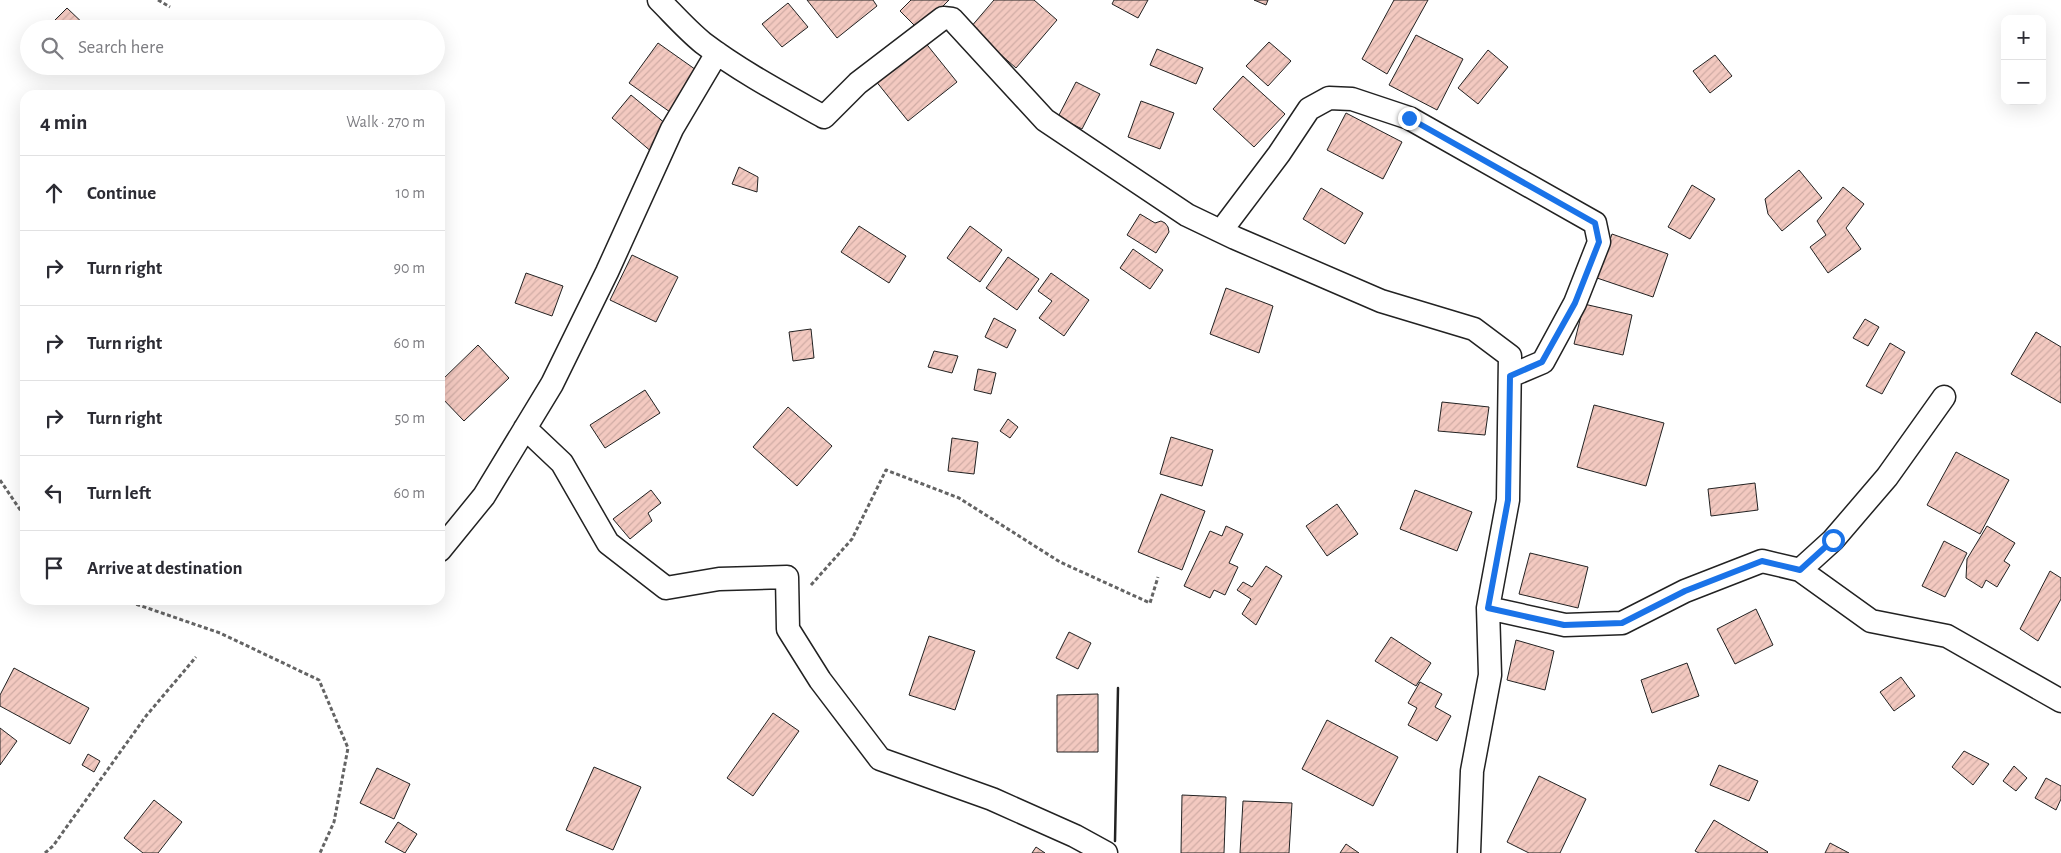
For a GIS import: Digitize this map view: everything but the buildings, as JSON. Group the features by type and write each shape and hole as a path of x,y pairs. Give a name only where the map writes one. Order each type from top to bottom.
{"street":[{"path":"659,0 701,41 717,53 824,117 858,82 943,18 952,20 1045,120 1187,215 1235,238 1381,301 1474,329 1510,356 1508,500 1488,608 1490,675 1472,771 1469,853"},
{"path":"445,544 484,496 552,384 672,129 717,53"},
{"path":"1227,223 1279,154 1309,109 1329,98 1352,99 1409,118 1595,223 1599,242 1575,303 1542,362 1510,376"},
{"path":"1800,570 1833,540 1886,477 1944,397"},
{"path":"525,428 562,463 608,543 666,588 718,579 787,577 788,629 820,680 880,759 992,799 1075,836 1106,853"},
{"path":"1488,608 1564,625 1622,623 1685,591 1762,561 1800,570 1871,621 1947,636 2061,701"}],"path":[{"path":"158,0 170,7"},
{"path":"788,610 852,539 886,470 959,498 1060,562 1150,603 1158,578"},
{"path":"0,480 20,509"},
{"path":"139,605 220,633 319,680 348,748 334,822 320,853"},
{"path":"45,853 53,846 146,716 196,656"}],"wall":[{"path":"1115,841 1118,688"}],"route":[{"path":"1409,118 1595,223 1599,242 1575,303 1542,362 1510,376 1508,500 1488,608 1564,625 1622,623 1685,591 1762,561 1800,570 1833,540"}]}
